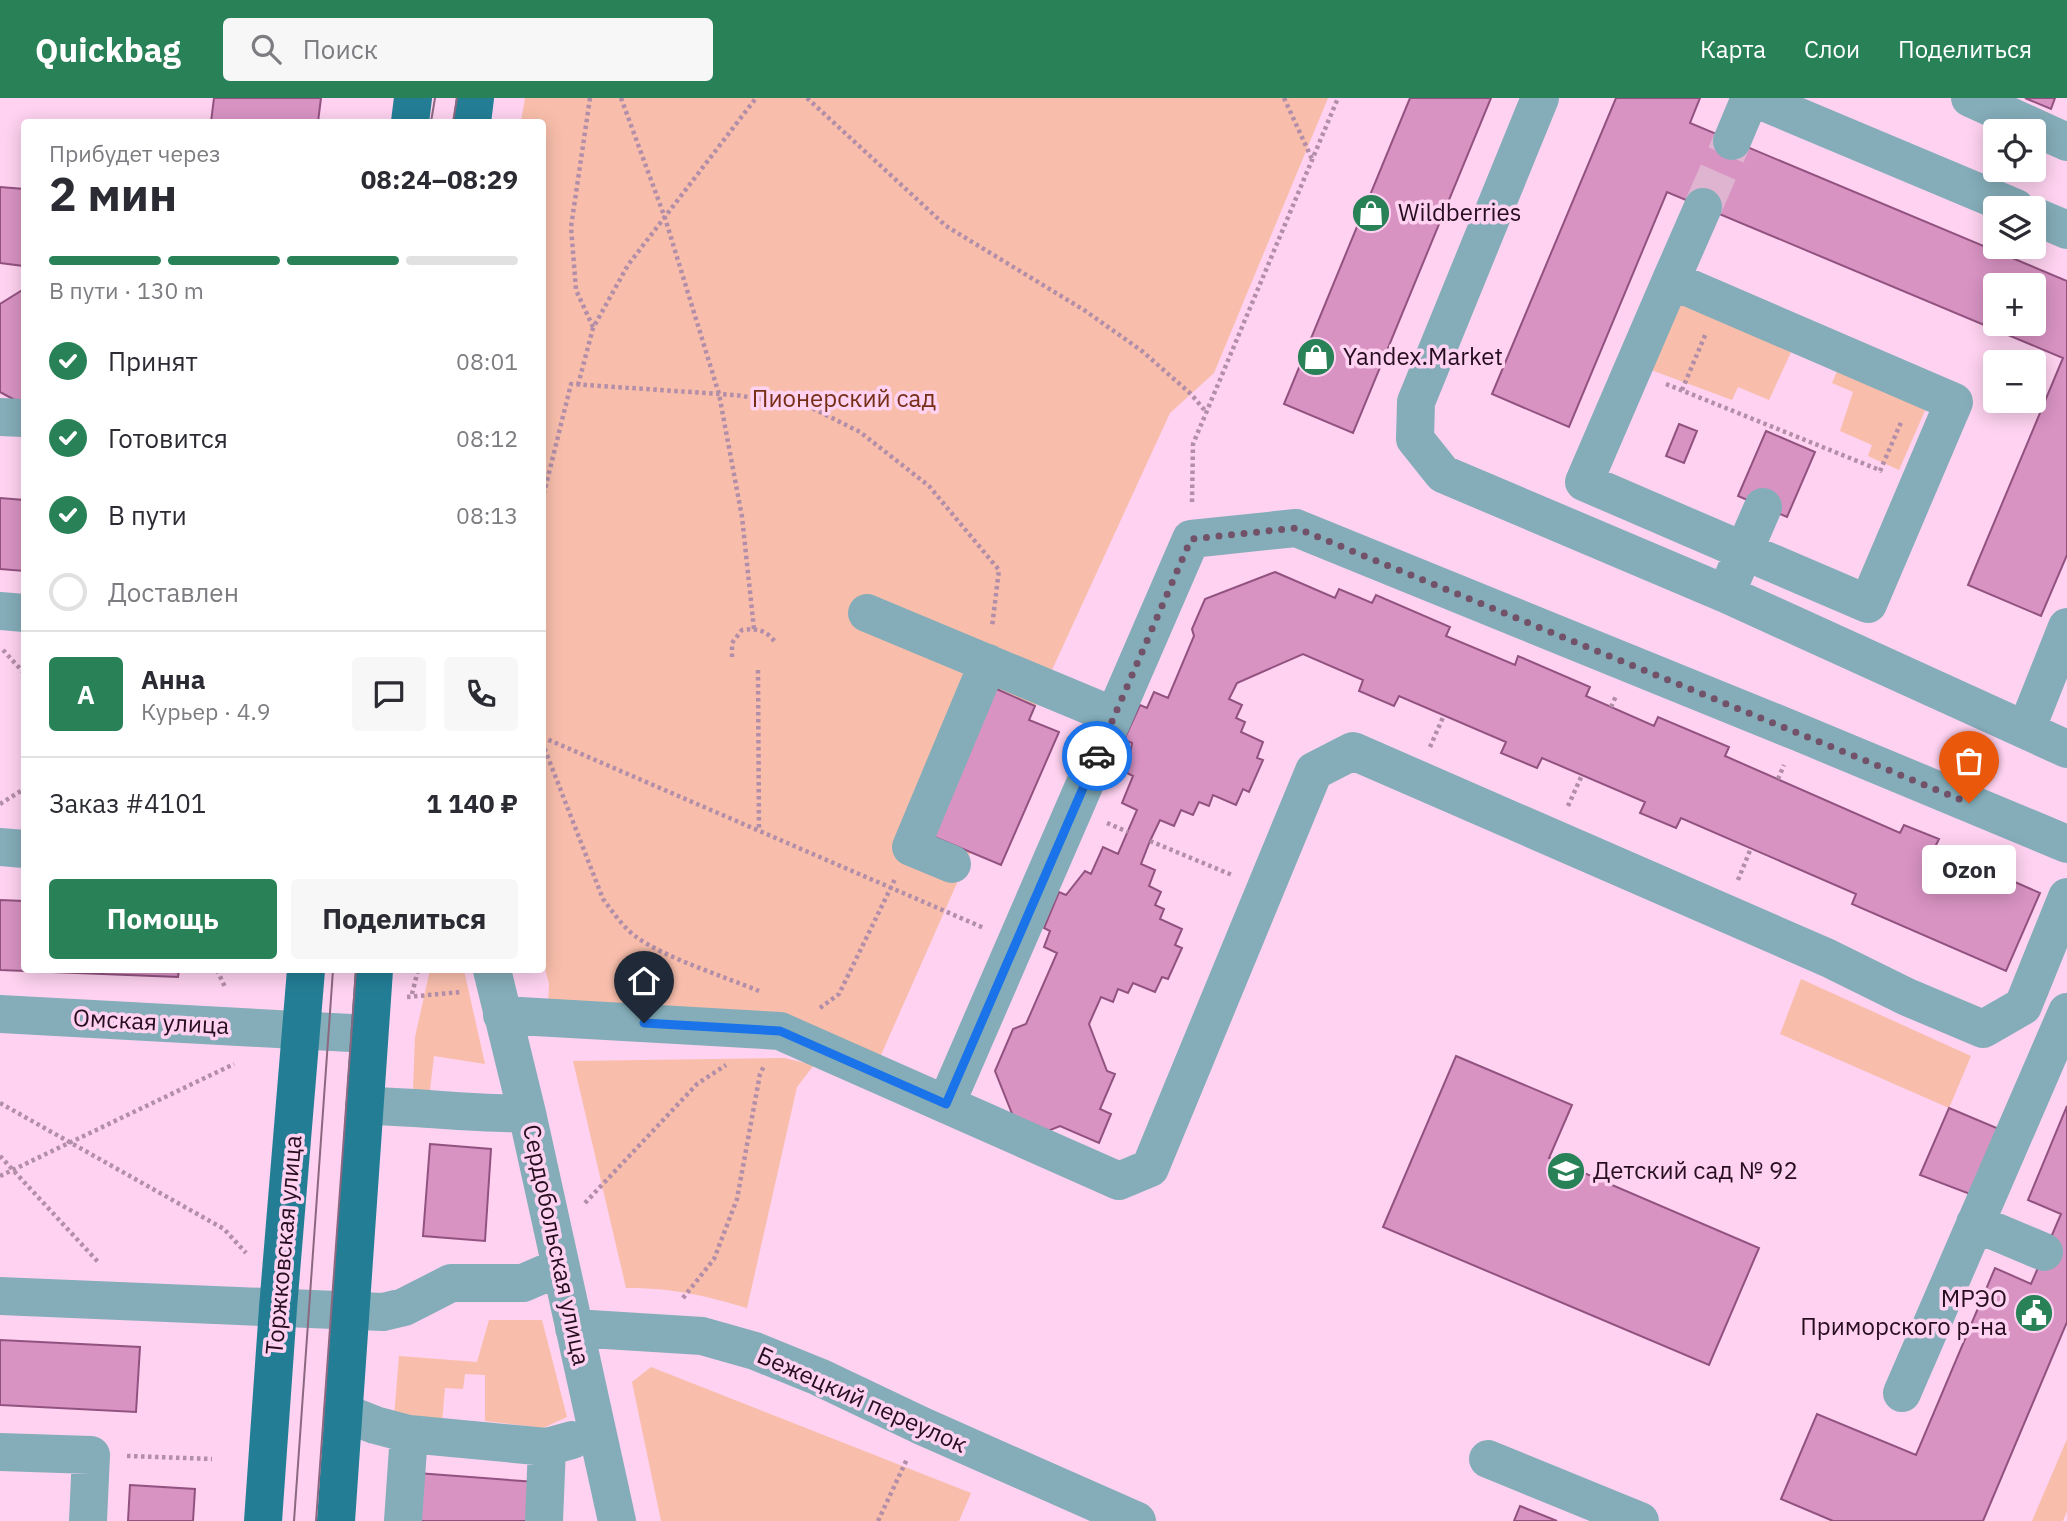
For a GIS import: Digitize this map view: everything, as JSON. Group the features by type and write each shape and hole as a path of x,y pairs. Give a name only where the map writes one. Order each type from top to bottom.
{"main road":[{"path":"410,119 413,98"},
{"path":"472,119 475,98"},
{"name":"Торжковская улица","path":"263,1521 306,973"},
{"path":"336,1521 374,973"}],"street":[{"path":"1540,98 1416,402 1415,439 1443,474 1726,594 2067,749"},
{"path":"1732,141 1752,98 1987,196"},
{"path":"1970,98 2067,142"},
{"path":"1671,280 1954,402 1868,604 1584,482 1671,280 1703,207"},
{"path":"2046,221 2067,230"},
{"path":"0,417 21,418"},
{"path":"1726,594 1763,507"},
{"path":"946,1104 1191,539 1296,528 2067,844"},
{"path":"0,611 21,613"},
{"path":"867,613 1114,716"},
{"path":"2026,730 2067,627"},
{"path":"952,864 911,847 988,663"},
{"path":"489,992 780,1031 1119,1181 1150,1168 1314,771 1353,751 1828,958 1907,997 1983,1029 2023,1006 2067,897"},
{"path":"0,847 21,849"},
{"name":"Сердобольская улица","path":"489,992 527,1113 617,1521"},
{"path":"1902,1393 2067,1012"},
{"name":"Омская улица","path":"0,1014 369,1034"},
{"path":"365,1106 493,1114 527,1113"},
{"path":"1975,1223 2044,1252"},
{"path":"0,1296 383,1312 404,1307 451,1283 523,1283 560,1267"},
{"name":"Бежецкий переулок","path":"574,1328 702,1336 755,1351 819,1377 922,1426 1138,1521"},
{"path":"342,1412 409,1434 547,1447 597,1433"},
{"path":"403,1521 409,1434"},
{"path":"544,1521 547,1447"},
{"path":"0,1452 92,1455 88,1521"},
{"path":"1488,1460 1640,1521"}],"path":[{"path":"590,98 571,227 576,290 593,328"},
{"path":"621,98 665,218 719,394 742,517 754,629"},
{"path":"578,385 593,328 628,265 756,98"},
{"path":"807,98 946,226 1084,310 1142,351 1191,394 1207,413"},
{"path":"1284,98 1312,160"},
{"path":"1191,539 1193,444 1338,98"},
{"path":"1658,381 1887,473"},
{"path":"546,485 571,384 719,394 808,406 860,432 929,486 999,570 988,663"},
{"path":"732,657 732,643 742,630 754,629 768,634 775,642"},
{"path":"0,647 21,670"},
{"path":"758,670 759,831"},
{"path":"546,742 1017,942"},
{"path":"546,750 603,899 618,919 634,936 651,946 766,994"},
{"path":"0,804 21,791"},
{"path":"1150,841 1266,888"},
{"path":"811,1009 819,1009 839,994 911,847"},
{"path":"218,973 225,987"},
{"path":"404,997 489,992"},
{"path":"655,1334 715,1259 737,1199 760,1074 780,1031"},
{"path":"0,1176 245,1059"},
{"path":"582,1205 697,1084 728,1064"},
{"path":"0,1103 225,1229 251,1258"},
{"path":"0,1156 103,1268 120,1301"},
{"path":"878,1521 922,1426"},
{"path":"92,1455 212,1459"}],"green space":[{"name":"Пионерский сад","path":"525,98 1328,98 1214,373 1170,413 1029,720 881,1055 548,1003 546,119 522,119"},
{"path":"1671,299 1792,350 1769,400 1738,387 1732,400 1643,367"},
{"path":"1838,369 1927,406 1899,470 1868,456 1872,445 1840,431 1853,392 1832,383"},
{"path":"429,973 465,973 485,1064 434,1056 430,1090 413,1090 415,1037"},
{"path":"1801,979 1971,1056 1949,1108 1780,1034"},
{"path":"784,1058 814,1065 797,1087 747,1308 688,1293 626,1288 573,1061"},
{"path":"489,1320 542,1320 567,1417 543,1428 485,1421 485,1375 465,1374 463,1389 445,1388 442,1423 394,1417 399,1356 477,1362"},
{"path":"651,1367 971,1493 959,1521 661,1521 632,1382"},
{"path":"2067,1439 2067,1511 2063,1521 2032,1521"}],"building":[{"path":"214,98 321,98 318,119 211,119"},
{"path":"1410,98 1491,98 1353,433 1284,404"},
{"path":"1616,98 1700,98 1690,123 1983,246 1983,259 2015,259 2067,281 2067,555 2041,616 1968,585 2040,413 2046,413 2046,399 2063,358 2011,336 2046,336 2046,273 1983,273 1983,324 1667,192 1569,427 1492,394"},
{"path":"2025,98 2055,98 2051,109"},
{"path":"0,187 21,189 21,266 0,263"},
{"path":"21,291 21,403 0,392 0,304"},
{"path":"1679,424 1697,431 1684,463 1666,456"},
{"path":"1766,431 1815,452 1787,517 1738,496"},
{"path":"0,498 21,500 21,571 0,569"},
{"path":"1275,572 1335,598 1339,589 1372,603 1376,595 1450,627 1446,636 1515,665 1518,656 1590,687 1586,696 1654,726 1658,717 1729,747 1725,756 1900,833 1904,825 1939,839 1935,847 2040,893 2006,971 1852,904 1856,894 1681,818 1676,828 1640,813 1645,802 1542,758 1537,768 1501,753 1506,742 1399,696 1394,706 1359,691 1363,680 1303,654 1237,683 1229,699 1242,705 1236,718 1245,722 1241,732 1263,742 1257,758 1263,760 1249,792 1243,789 1236,805 1213,795 1209,806 1199,802 1193,815 1181,810 1174,826 1160,820 1150,841 1141,864 1155,870 1149,886 1161,892 1155,905 1164,909 1160,919 1182,929 1175,945 1182,948 1168,979 1162,977 1155,992 1133,983 1128,993 1118,989 1113,1002 1101,997 1089,1024 1107,1071 1115,1074 1100,1109 1111,1114 1099,1143 1060,1126 1048,1131 1013,1116 995,1071 1013,1029 1026,1024 1057,953 1044,947 1050,931 1044,928 1059,892 1066,895 1085,871 1091,874 1103,847 1118,854 1137,810 1122,803 1133,776 1127,773 1132,743 1124,740 1140,705 1147,708 1154,692 1168,698 1194,636 1192,629 1205,599"},
{"path":"992,687 1035,706 1029,720 1059,732 1001,865 932,836"},
{"path":"0,900 21,901 21,971 0,970"},
{"path":"76,973 179,973 178,977"},
{"path":"1456,1056 1572,1105 1549,1158 1759,1248 1709,1365 1383,1227"},
{"path":"2067,1106 2067,1322 1983,1521 1833,1521 1781,1499 1817,1414 1916,1455 1995,1268 2031,1284 2061,1214 2028,1200"},
{"path":"1949,1108 1999,1129 1970,1194 1920,1175"},
{"path":"430,1144 491,1149 485,1241 423,1236"},
{"path":"0,1340 140,1347 136,1412 0,1405"},
{"path":"417,1473 536,1482 532,1521 413,1521"},
{"path":"130,1485 195,1489 193,1521 128,1521"},
{"path":"1520,1506 1557,1521 1514,1521"}],"tunnel":[{"path":"1703,207 1732,141"}],"tram line":[{"path":"432,119 435,98"},
{"path":"454,119 457,98"},
{"path":"294,1521 333,973"},
{"path":"316,1521 356,973"}],"way so far":[{"path":"1097,756 1191,539 1296,528 1969,803"}],"place":[{"name":"Wildberries","path":"1371,213"},
{"name":"Yandex.Market","path":"1316,357"},
{"name":"Ozon","path":"1969,803"},
{"name":"Детский сад № 92","path":"1566,1171"},
{"name":"МРЭО Приморского р-на","path":"2034,1313"}],"route":[{"path":"644,1023 780,1031 946,1104 1097,756"}]}
